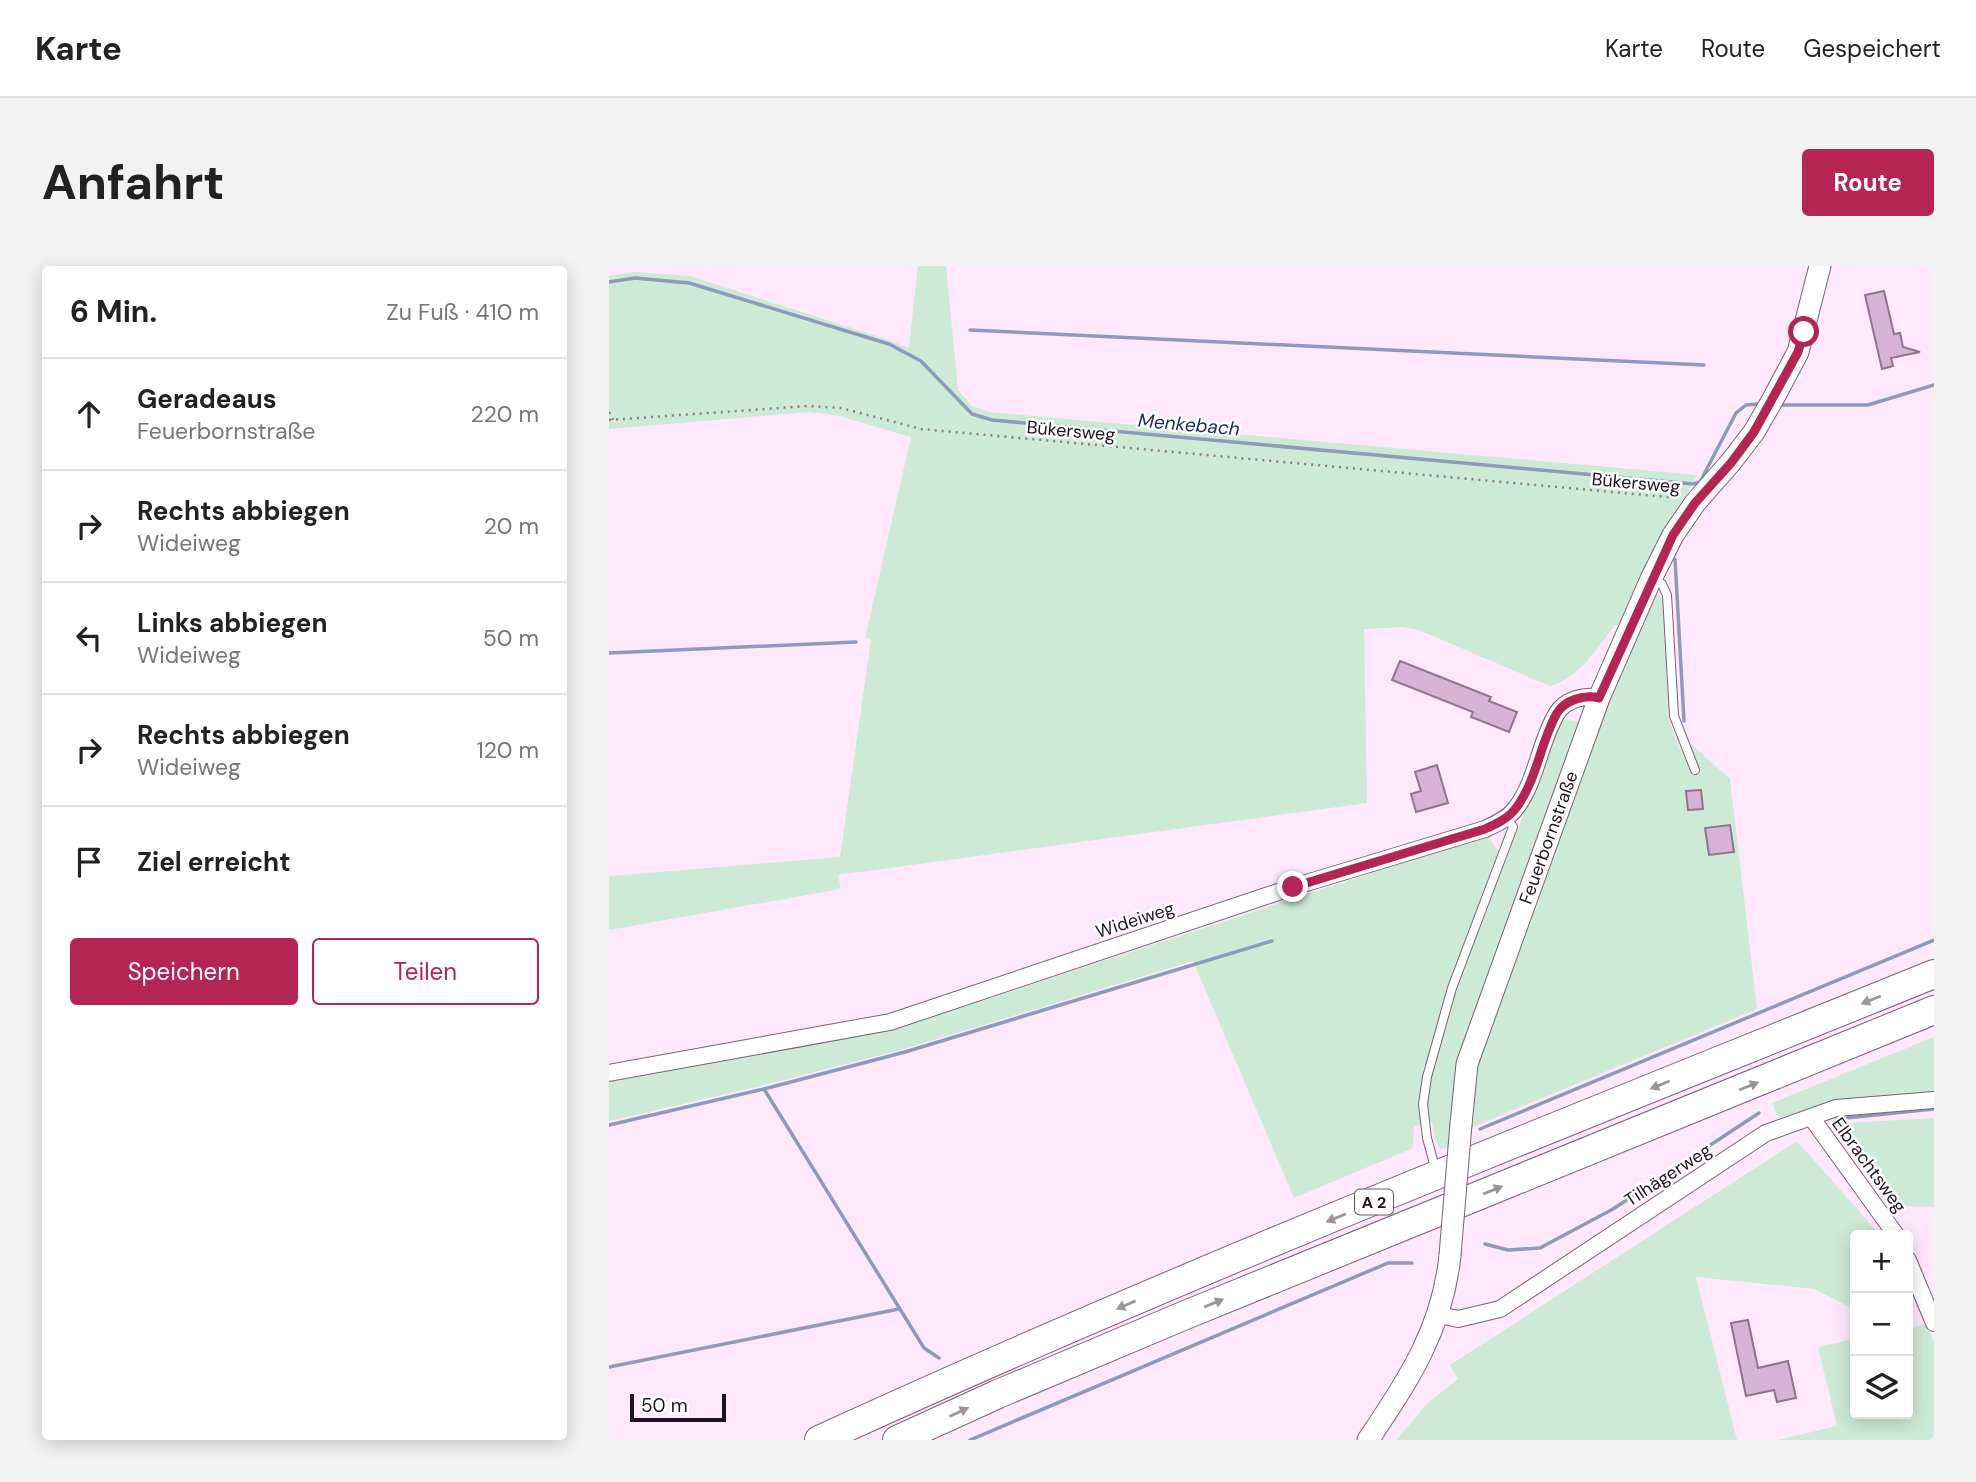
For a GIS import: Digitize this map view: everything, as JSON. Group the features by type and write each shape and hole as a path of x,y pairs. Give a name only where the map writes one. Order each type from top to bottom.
{"highway":[{"name":"A 2","path":"819,1440 986,1363 1934,974"},
{"name":"A 2","path":"897,1440 1183,1316 1934,1010"}],"street":[{"name":"Feuerbornstraße","path":"1368,1440 1410,1377 1439,1315 1448,1276 1467,1064 1599,698 1673,535 1695,503 1731,463 1754,432 1798,352 1820,266"},
{"name":"Wideiweg","path":"609,1073 890,1022 1293,887 1485,829 1507,817 1516,808 1528,787 1557,711 1582,696 1599,698"},
{"name":"Tilhägerweg","path":"1439,1315 1458,1319 1500,1309 1766,1133 1836,1108 1934,1100"},
{"name":"Elbrachtsweg","path":"1811,1117 1892,1230"},
{"path":"1913,1272 1934,1323"}],"lane":[{"path":"1651,579 1662,584 1667,595 1674,716 1695,770"},
{"path":"1437,1176 1427,1138 1423,1104 1427,1077 1453,988 1513,827 1507,817"}],"path":[{"name":"Bükersweg","path":"609,411 611,420 808,406 830,407 921,429 1686,499 1695,503"}],"green space":[{"path":"918,266 946,266 958,390 972,406 989,412 1697,475 1653,557 1622,627 1615,625 1587,661 1570,677 1560,682 1550,686 1419,630 1403,627 1364,629 1367,803 838,875 841,889 609,930 609,876 840,857 871,639 865,638 911,437 839,416 809,412 609,429 609,276 635,272 690,276 909,348"},
{"path":"1654,593 1663,598 1669,720 1680,750 1690,743 1730,779 1757,1009 1470,1128 1476,1065 1597,726"},
{"path":"1564,720 1581,722 1452,1147 1440,1149 1435,1140 1432,1122 1414,1126 1413,1148 1294,1198 1193,961 904,1049 609,1121 609,1081 900,1028 1487,835 1499,852 1470,929 1480,929 1552,738"},
{"path":"1934,1037 1934,1092 1837,1100 1779,1118 1772,1103"},
{"path":"1934,1118 1934,1207 1898,1206 1892,1191 1845,1142 1845,1123"},
{"path":"1797,1141 1876,1230 1850,1230 1850,1307 1815,1289 1696,1277 1737,1440 1396,1440 1428,1403 1458,1379 1450,1365"},
{"path":"1928,1324 1934,1343 1934,1440 1778,1440 1837,1426 1818,1347 1850,1340 1850,1419 1913,1419 1913,1327"}],"building":[{"path":"1884,291 1894,334 1900,333 1903,347 1920,352 1891,358 1893,366 1882,369 1865,295"},
{"path":"1400,661 1491,697 1489,701 1517,712 1509,732 1471,717 1473,712 1392,680"},
{"path":"1437,765 1448,803 1416,812 1411,794 1421,791 1415,772"},
{"path":"1701,790 1703,809 1688,810 1686,791"},
{"path":"1730,825 1734,852 1709,855 1705,828"},
{"path":"1748,1320 1758,1368 1788,1361 1796,1398 1777,1402 1774,1390 1746,1396 1731,1323"}],"waterway":[{"name":"Menkebach","path":"609,282 635,278 689,283 889,344 921,361 972,414 992,420 1693,484 1700,482 1736,413 1746,405 1758,404"},
{"path":"970,330 1704,365"},
{"name":"Menkebach","path":"1781,405 1868,405 1934,385"},
{"path":"1675,559 1684,721"},
{"path":"609,653 856,642"},
{"path":"1480,1129 1934,940"},
{"path":"609,1125 764,1089 905,1052 1272,941"},
{"path":"764,1089 924,1348 939,1358"},
{"path":"1836,1119 1934,1109"},
{"path":"1485,1244 1508,1250 1540,1248 1613,1209 1759,1113"},
{"path":"970,1440 1388,1263 1412,1263"},
{"path":"609,1367 899,1309"}],"route":[{"path":"1293,887 1485,829 1507,817 1516,808 1528,787 1557,711 1582,696 1599,698 1673,535 1695,503 1731,463 1754,432 1798,352 1804,332"}]}
